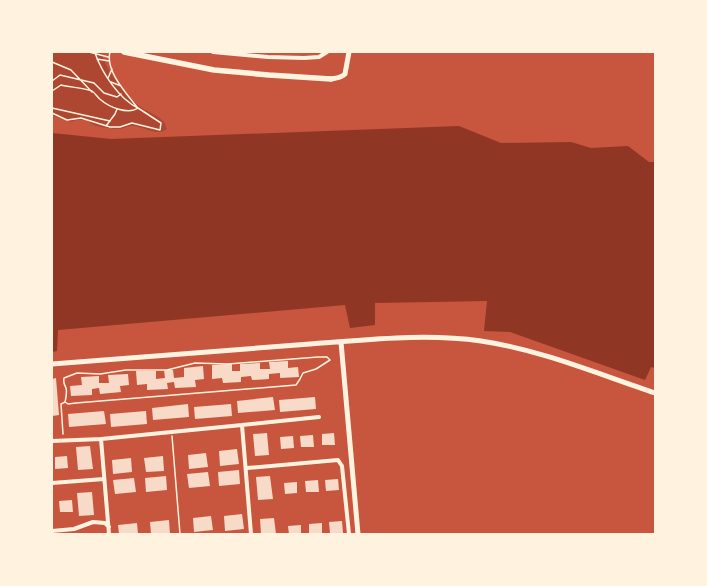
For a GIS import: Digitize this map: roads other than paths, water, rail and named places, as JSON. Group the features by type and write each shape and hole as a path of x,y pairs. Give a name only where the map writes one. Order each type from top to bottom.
{"main road":[{"path":"124,52 214,70 331,79"}],"street":[{"path":"213,52 268,58 319,57 327,52"},
{"path":"331,79 338,78 345,74 349,52"},
{"path":"52,364 269,346 422,337 462,339 499,344 544,355 655,393"},
{"path":"341,342 358,534"},
{"path":"52,441 101,439 320,417"},
{"path":"242,425 247,468 251,534"},
{"path":"101,439 109,534"},
{"path":"247,468 338,460 342,466 349,534"},
{"path":"52,483 104,479"},
{"path":"52,531 74,529 93,522 105,523 109,528"}]}
